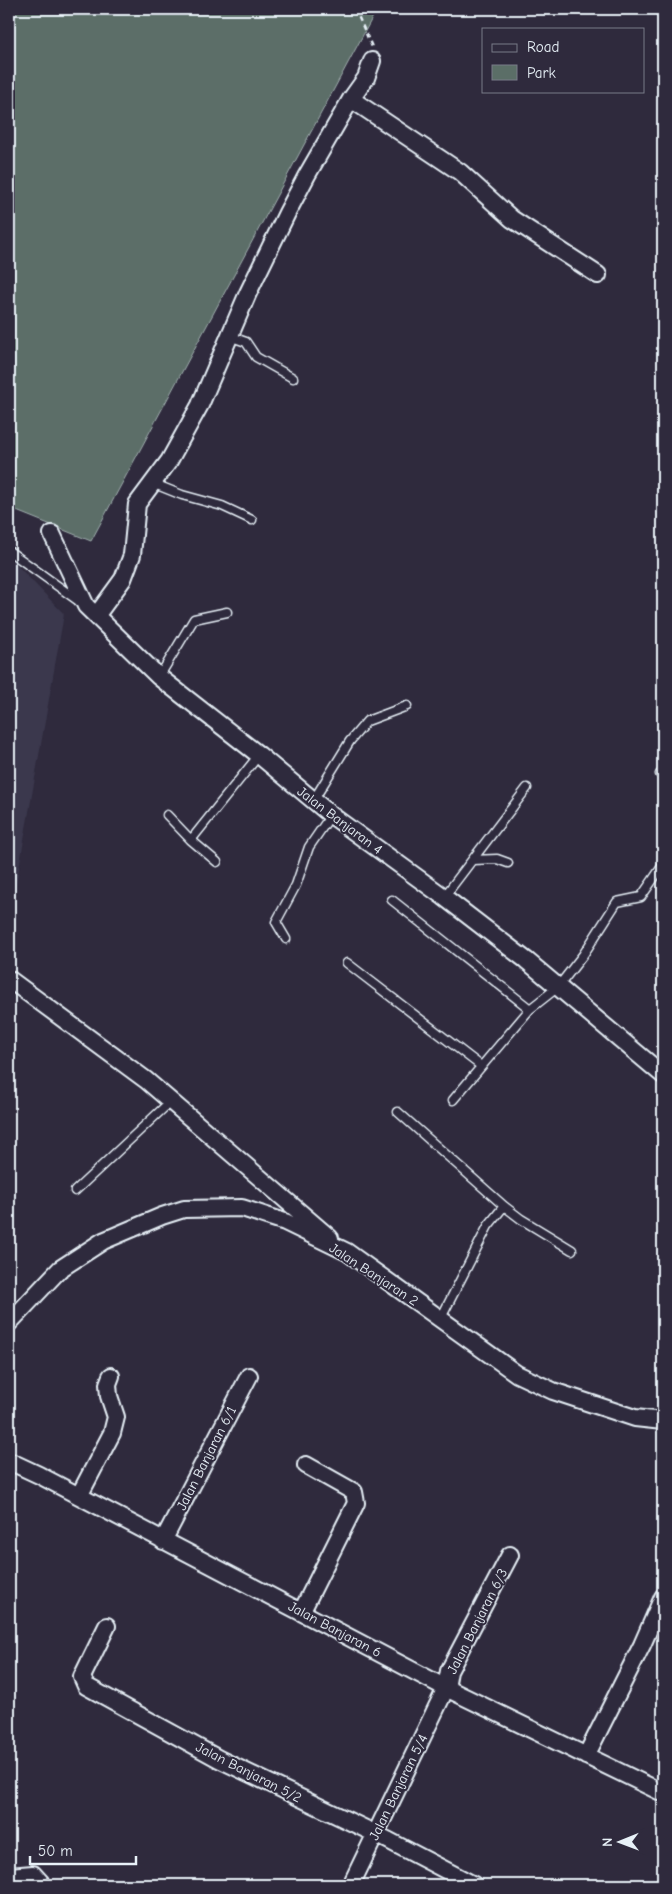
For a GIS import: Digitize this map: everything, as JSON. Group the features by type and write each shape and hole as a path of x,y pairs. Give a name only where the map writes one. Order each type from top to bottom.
{"street":[{"path":"91,611 123,579 132,556 137,504 169,461 200,405 228,336 287,213 307,174 351,99 366,78 372,61"},
{"path":"351,99 460,172 512,219 598,274"},
{"name":"Jalan Banjaran 4","path":"52,534 91,611 159,677 259,755 331,815 444,897 526,960 663,1075"},
{"path":"9,979 146,1080 208,1131 262,1181 347,1252"},
{"name":"Jalan Banjaran 2","path":"9,1322 60,1269 103,1241 162,1216 184,1209 242,1208 284,1222 347,1252 517,1374 546,1388 635,1418 663,1421"},
{"path":"79,1496 115,1425 116,1417 109,1396 108,1384 111,1376"},
{"name":"Jalan Banjaran 6/1","path":"163,1541 249,1376"},
{"name":"Jalan Banjaran 6","path":"9,1461 39,1474 163,1541 302,1611 446,1688 663,1793"},
{"path":"302,1611 356,1503 354,1492 306,1465"},
{"name":"Jalan Banjaran 6/3","path":"446,1688 450,1671 510,1555"},
{"path":"586,1756 650,1629 663,1597"},
{"name":"Jalan Banjaran 5/2","path":"107,1626 82,1677 86,1686 220,1759 376,1834 474,1885"},
{"name":"Jalan Banjaran 5/4","path":"350,1885 446,1688"},
{"path":"9,1876 33,1874 43,1885"}],"lane":[{"path":"228,336 246,342 256,357 293,378"},
{"path":"152,483 182,495 222,506 252,520"},
{"path":"9,551 91,611"},
{"path":"159,677 194,619 227,612"},
{"path":"313,801 350,741 367,721 407,706"},
{"path":"191,840 259,755"},
{"path":"444,897 527,788"},
{"path":"167,815 191,840 217,862"},
{"path":"286,939 276,922 296,885 309,847 331,815"},
{"path":"473,860 497,859 508,863"},
{"path":"453,1100 530,1009 558,987 617,902 641,897 663,865"},
{"path":"392,900 530,1009"},
{"path":"347,963 481,1066"},
{"path":"75,1191 170,1101"},
{"path":"398,1112 521,1220 572,1250"},
{"path":"441,1318 488,1226 504,1206"}],"path":[{"path":"355,9 371,44 372,61"}],"shaded area":[{"path":"9,557 64,614 13,902 9,901"}],"green space":[{"path":"9,9 377,9 91,541 9,508"}]}
